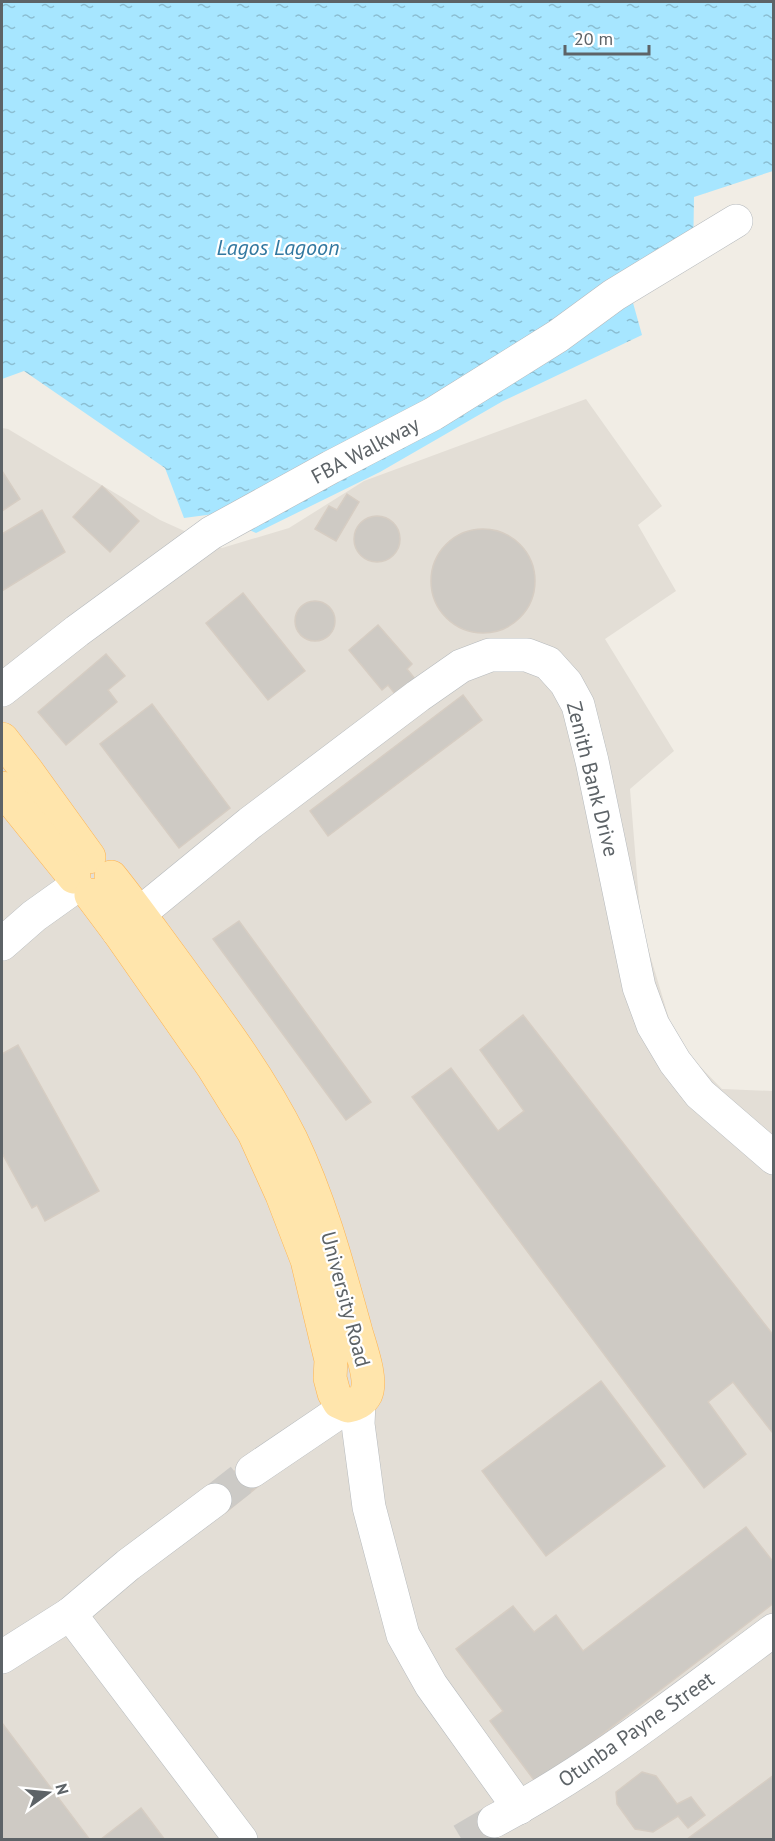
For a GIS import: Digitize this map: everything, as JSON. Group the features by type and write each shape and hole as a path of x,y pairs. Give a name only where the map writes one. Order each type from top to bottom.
{"main road":[{"name":"University Road","path":"2,739 27,771 88,879"},
{"name":"University Road","path":"2,788 129,922 217,1018 259,1080 291,1140 317,1199 337,1258 369,1383 366,1394 353,1405 339,1402 334,1393 330,1378 331,1360 307,1260 282,1195 254,1133 129,922"}],"street":[{"name":"FBA Walkway","path":"2,690 77,631 211,533 433,414 558,336 614,295 736,221"},
{"name":"Zenith Bank Drive","path":"129,922 250,823 460,666 490,655 527,655 548,663 566,683 578,705 639,987 654,1025 675,1062 700,1094 774,1158"},
{"path":"2,944 34,916 88,879"},
{"path":"297,1442 330,1378"},
{"path":"252,1472 353,1405"},
{"name":"Otunba Payne Street","path":"353,1405 358,1424 369,1507 403,1635 506,1814 614,1749 774,1630"},
{"path":"2,1658 69,1614 128,1565 215,1500"},
{"path":"69,1614 241,1839"}],"shaded area":[{"path":"586,399 662,506 638,525 676,591 605,639 674,751 630,789 641,925 676,1042 722,1089 773,1091 773,1839 2,1839 2,428 8,429 160,520 222,548 289,528 364,481"}],"water":[{"name":"Lagos Lagoon","path":"2,2 773,2 773,171 694,197 693,259 630,292 642,335 503,401 380,472 256,533 214,514 184,518 165,468 24,371 2,379"}],"building":[{"path":"2,471 20,499 2,511"},
{"path":"102,486 139,521 110,552 73,517"},
{"path":"347,494 359,502 336,541 315,529 329,506 337,510"},
{"path":"42,510 65,552 2,591 2,534"},
{"path":"377,516 386,517 394,522 399,530 399,548 394,556 386,561 377,562 368,561 360,556 355,548 354,539 355,530 360,522 368,517"},
{"path":"483,529 503,533 520,544 531,561 535,581 531,601 520,618 503,629 483,633 463,629 446,618 435,601 431,581 435,561 446,544 463,533"},
{"path":"243,593 305,671 268,700 206,623"},
{"path":"315,601 329,607 335,621 329,635 315,641 301,635 295,621 301,607"},
{"path":"378,625 412,664 407,669 415,679 396,695 388,685 382,690 349,650"},
{"path":"106,654 125,676 108,690 117,702 66,745 38,712"},
{"path":"463,695 482,720 328,836 310,811"},
{"path":"152,704 230,808 179,848 100,744"},
{"path":"239,921 371,1102 346,1120 213,939"},
{"path":"523,1015 774,1336 774,1432 733,1382 708,1402 746,1454 704,1488 412,1097 451,1068 498,1131 524,1111 480,1050"},
{"path":"18,1045 99,1191 45,1221 37,1205 32,1208 2,1153 2,1054"},
{"path":"601,1381 665,1466 546,1556 482,1471"},
{"path":"245,1463 261,1484 225,1513 208,1492"},
{"path":"746,1527 774,1563 774,1603 537,1784 490,1721 503,1711 456,1649 513,1606 534,1632 556,1615 583,1651"},
{"path":"2,1723 90,1840 2,1840"},
{"path":"642,1772 656,1776 677,1804 691,1797 705,1815 688,1828 678,1816 653,1832 635,1829 617,1804 616,1792"},
{"path":"774,1775 774,1839 686,1840"},
{"path":"141,1808 165,1840 100,1840"}],"tunnel":[{"path":"215,1500 252,1471"},
{"path":"462,1840 494,1821"}]}
